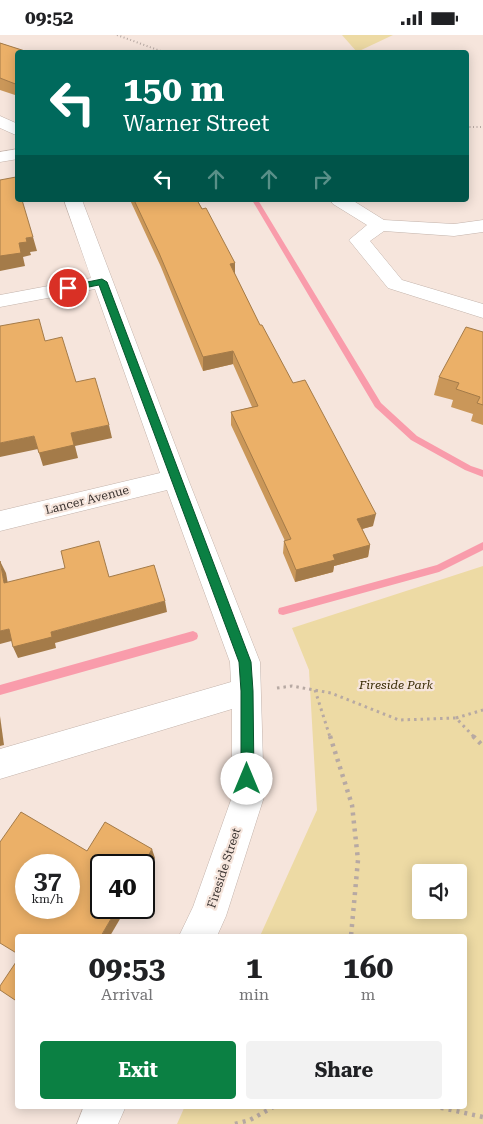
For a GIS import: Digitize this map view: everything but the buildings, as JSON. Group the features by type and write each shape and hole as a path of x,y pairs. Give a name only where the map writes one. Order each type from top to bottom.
{"street":[{"path":"0,121 15,129"},
{"path":"0,157 15,154"},
{"name":"Fireside Street","path":"74,202 175,479 245,662 248,797 208,916 198,934"},
{"path":"342,202 380,225 454,230 483,226"},
{"path":"380,225 359,240 395,284 483,311"},
{"path":"0,301 102,282"},
{"name":"Lancer Avenue","path":"0,521 175,479"},
{"path":"0,764 247,691"},
{"path":"97,1124 104,1109"}],"path":[{"path":"117,35 158,50"},
{"path":"469,127 483,127"},
{"path":"247,691 292,686 315,690 348,699 398,720 456,718 483,710"},
{"path":"315,690 352,805 358,861 352,934"},
{"path":"456,718 483,745"},
{"path":"235,1124 250,1120 270,1109"},
{"path":"447,1109 483,1117"}],"green space":[{"path":"342,35 393,35 361,50 355,50"},
{"name":"Fireside Park","path":"483,566 483,1124 177,1124 184,1109 467,1109 467,934 261,934 317,810 309,670 292,628"}],"waterway":[{"path":"256,202 378,405 414,438 468,468 483,474"},
{"path":"283,611 439,568 483,546"},
{"path":"0,690 193,636"}],"route":[{"path":"68,288 102,282 245,662 247,691 247,779"}]}
